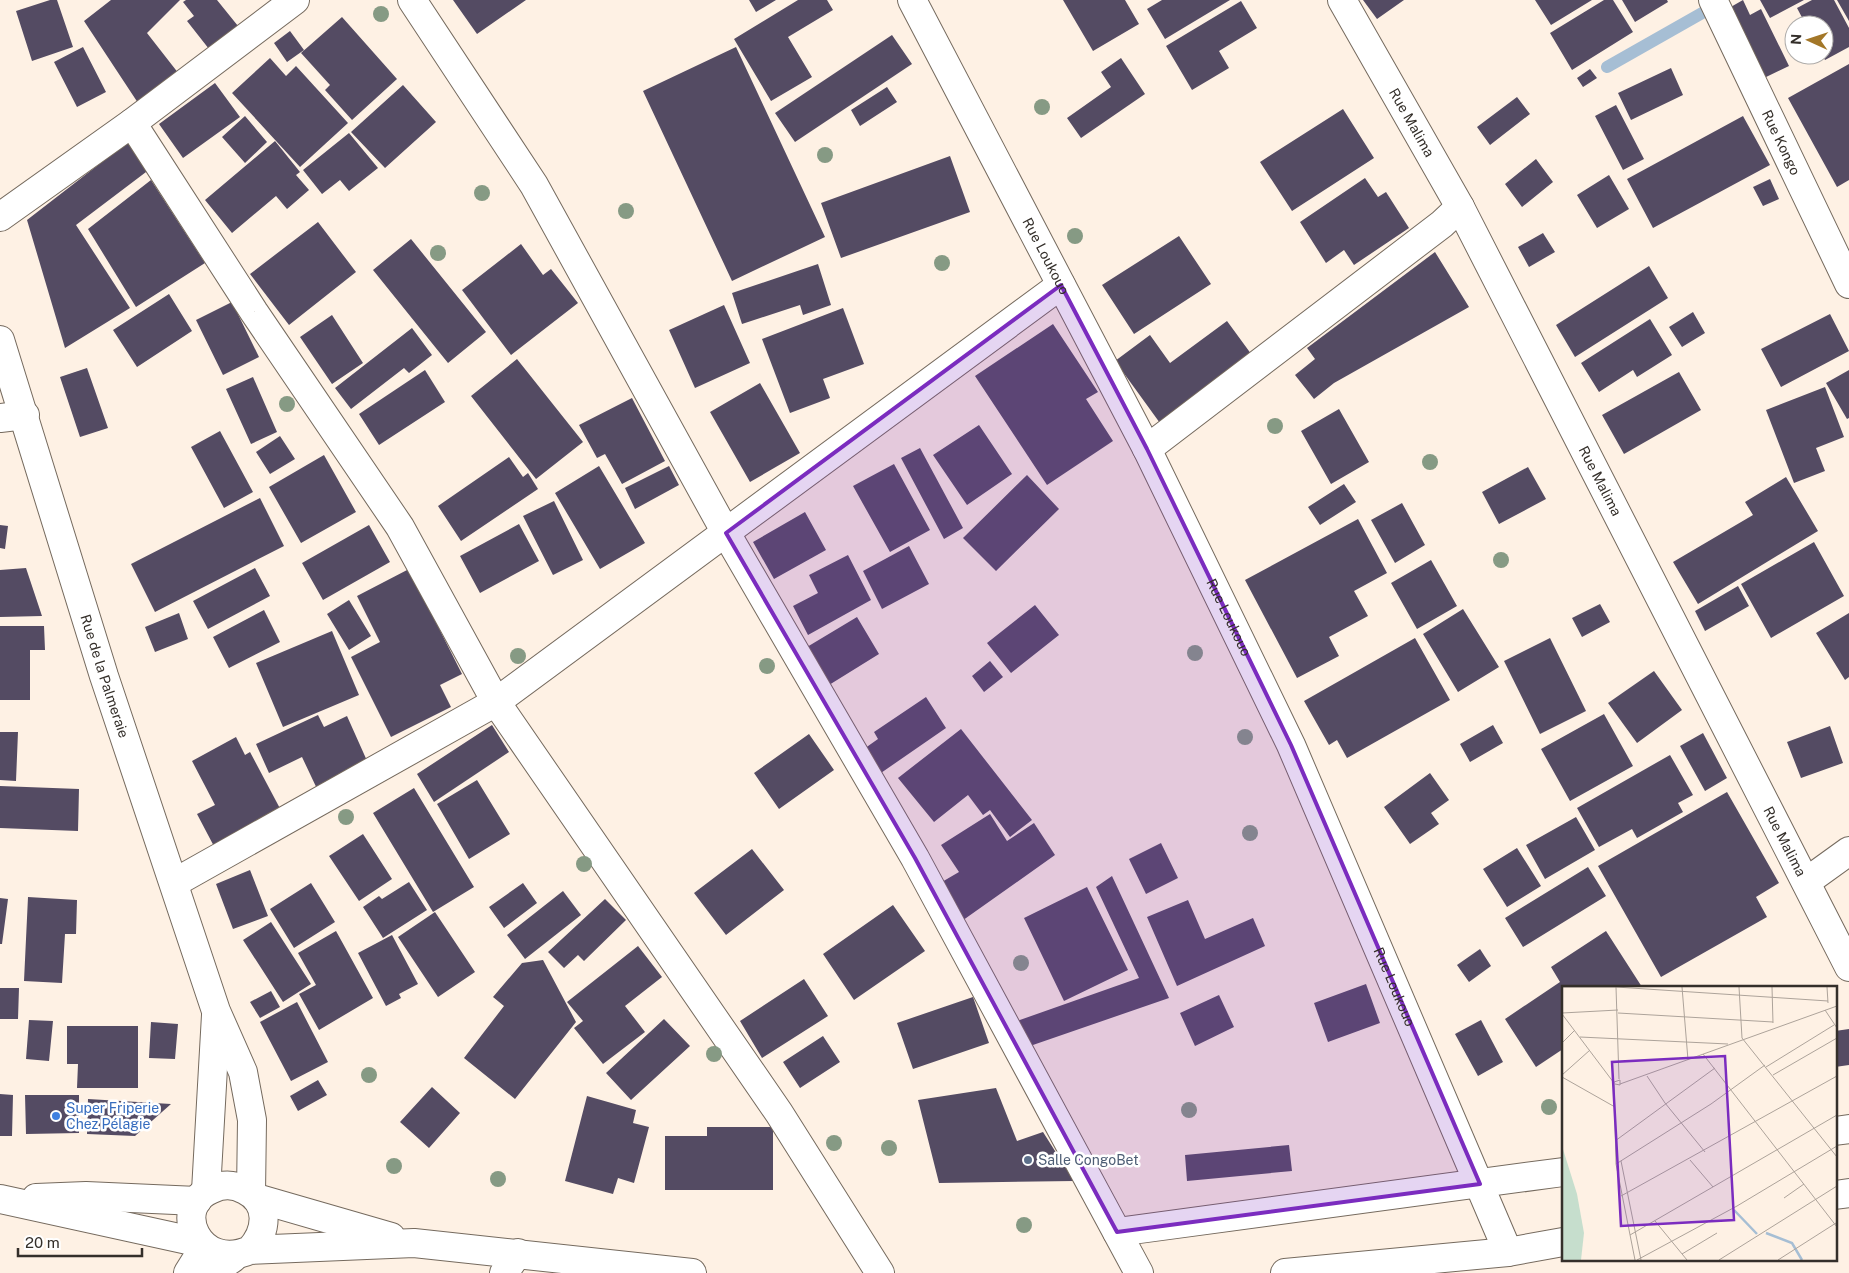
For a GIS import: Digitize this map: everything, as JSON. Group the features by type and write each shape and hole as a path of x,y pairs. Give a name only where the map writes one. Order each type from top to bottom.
{"street":[{"path":"0,217 132,123 295,0"},
{"path":"412,0 534,185 726,533 915,858 1139,1273"},
{"name":"Rue Loukouo","path":"912,0 1147,449 1291,745 1508,1252"},
{"name":"Rue Malima","path":"1342,0 1460,207 1849,967"},
{"name":"Rue Kongo","path":"1712,0 1849,284"},
{"path":"132,123 254,312 400,526 496,702 779,1113 880,1273"},
{"path":"1147,449 1442,224 1460,207"},
{"path":"174,883 496,702 1061,285"},
{"name":"Rue de la Palmeraie","path":"0,340 12,417 104,676 216,1011 243,1072 252,1120 254,1195"},
{"path":"1806,882 1849,851"},
{"path":"216,1011 202,1196 192,1214 192,1229 219,1254"},
{"path":"1836,1131 1849,1129"},
{"path":"1117,1232 1562,1172"},
{"path":"414,1243 219,1254 0,1199 86,1196 202,1196 221,1185 237,1186 254,1195 414,1243 511,1263 692,1273"},
{"path":"1836,1195 1849,1193"},
{"path":"188,1273 219,1254 260,1240 265,1226 263,1211 254,1195"},
{"path":"1285,1273 1508,1252 1562,1242"}],"highlighted area":[{"path":"1061,285 1147,449 1291,745 1480,1184 1117,1232 915,858 726,533"}],"building":[{"path":"50,0 57,0 73,47 32,61 16,11"},
{"path":"111,0 180,0 147,33 179,74 140,106 84,21"},
{"path":"186,0 217,0 238,26 209,49 187,21 194,16 183,2"},
{"path":"453,0 526,0 477,34"},
{"path":"749,0 776,0 756,12"},
{"path":"798,0 827,0 833,10 788,37 812,77 771,101 734,39"},
{"path":"1063,0 1125,0 1139,24 1093,51"},
{"path":"1162,0 1230,0 1165,39 1147,9"},
{"path":"1363,0 1404,0 1377,19"},
{"path":"1535,0 1592,0 1551,25"},
{"path":"1604,0 1613,0 1633,32 1572,70 1550,33"},
{"path":"1622,0 1667,0 1668,2 1635,22"},
{"path":"1743,0 1750,15 1761,9 1784,56 1784,65 1789,66 1764,78 1729,8"},
{"path":"1760,0 1804,0 1770,18"},
{"path":"1812,0 1834,0 1849,28 1849,47 1834,55 1834,15 1801,15 1797,8"},
{"path":"1837,0 1849,0 1849,21"},
{"path":"1241,1 1257,28 1219,51 1229,68 1192,90 1166,46"},
{"path":"342,17 397,79 352,120 325,90 330,85 301,53"},
{"path":"290,31 304,50 287,62 274,43"},
{"path":"892,35 912,64 795,142 775,113"},
{"path":"83,47 106,92 77,107 54,62"},
{"path":"736,47 825,237 732,281 643,91"},
{"path":"270,58 286,76 296,66 348,123 300,167 232,93"},
{"path":"1121,58 1145,94 1081,138 1067,118 1111,87 1101,72"},
{"path":"1849,64 1849,180 1837,187 1788,98"},
{"path":"1671,68 1683,95 1631,120 1618,93"},
{"path":"1590,69 1597,78 1583,87 1577,78"},
{"path":"215,83 240,117 183,158 159,124"},
{"path":"403,85 436,122 385,168 351,132"},
{"path":"887,87 897,102 860,126 851,110"},
{"path":"1517,97 1530,114 1490,145 1477,127"},
{"path":"1616,105 1644,159 1623,170 1595,116"},
{"path":"1343,109 1374,158 1292,211 1260,162"},
{"path":"245,116 267,142 245,163 222,137"},
{"path":"1743,116 1770,165 1653,228 1627,179"},
{"path":"349,133 378,168 349,191 340,180 322,194 303,170"},
{"path":"133,138 150,169 76,225 130,308 65,348 27,220"},
{"path":"275,141 300,172 296,175 309,190 287,209 276,196 232,233 205,200"},
{"path":"950,156 970,212 841,258 821,203"},
{"path":"1536,159 1553,182 1522,207 1505,184"},
{"path":"1609,175 1629,209 1597,228 1577,195"},
{"path":"1365,178 1378,197 1386,192 1409,228 1354,265 1344,250 1326,263 1300,222"},
{"path":"1770,179 1779,199 1763,206 1753,187"},
{"path":"151,180 205,263 136,307 88,229"},
{"path":"318,222 356,272 289,325 250,274"},
{"path":"1543,233 1555,252 1529,267 1518,247"},
{"path":"1179,236 1211,284 1134,334 1102,285"},
{"path":"411,239 486,332 448,363 373,270"},
{"path":"521,244 543,275 551,269 578,303 511,355 462,290"},
{"path":"1435,252 1469,307 1334,383 1314,399 1295,375 1315,359 1307,348"},
{"path":"818,264 831,305 803,315 800,305 742,324 732,293"},
{"path":"1649,266 1668,298 1575,357 1556,325"},
{"path":"169,294 192,331 137,367 113,330"},
{"path":"232,302 259,357 223,375 196,320"},
{"path":"724,305 750,363 695,388 669,330"},
{"path":"843,308 864,364 823,379 830,398 790,413 762,339"},
{"path":"1693,312 1705,333 1682,347 1669,327"},
{"path":"1830,314 1849,351 1781,387 1761,349"},
{"path":"332,315 363,363 332,384 300,337"},
{"path":"1650,319 1672,355 1637,377 1633,370 1599,392 1581,363"},
{"path":"1227,321 1257,362 1165,430 1115,361 1150,335 1170,363"},
{"path":"1053,324 1098,392 1086,399 1113,441 1047,485 975,376"},
{"path":"412,328 432,355 409,373 404,368 351,409 335,388"},
{"path":"517,359 583,442 536,479 471,396"},
{"path":"87,368 108,428 80,437 60,377"},
{"path":"425,370 445,402 379,445 359,414"},
{"path":"1849,370 1849,418 1847,419 1826,383"},
{"path":"1679,372 1701,410 1624,454 1602,415"},
{"path":"253,377 277,432 251,444 226,389"},
{"path":"760,383 800,453 750,482 710,412"},
{"path":"1825,387 1844,437 1816,448 1825,471 1794,483 1766,410"},
{"path":"632,398 665,461 622,484 605,454 597,458 579,425"},
{"path":"1339,409 1369,462 1331,484 1301,431"},
{"path":"979,425 1012,474 967,505 933,455"},
{"path":"220,431 253,492 224,508 191,447"},
{"path":"280,436 295,459 270,474 256,452"},
{"path":"920,448 963,528 944,539 901,458"},
{"path":"324,455 356,512 301,543 269,487"},
{"path":"509,457 523,477 528,473 538,489 461,541 438,506"},
{"path":"894,464 930,530 890,552 853,486"},
{"path":"599,466 645,543 600,569 555,493"},
{"path":"669,466 679,485 635,509 625,488"},
{"path":"1528,467 1546,499 1499,524 1482,492"},
{"path":"1027,475 1059,509 996,571 963,538"},
{"path":"1786,477 1818,531 1698,604 1673,562 1753,515 1745,502"},
{"path":"1344,484 1356,502 1320,525 1308,507"},
{"path":"260,498 284,546 155,612 131,564"},
{"path":"554,501 583,560 553,575 523,516"},
{"path":"1402,503 1425,545 1395,563 1371,520"},
{"path":"805,512 826,550 774,579 753,542"},
{"path":"1358,519 1387,573 1354,591 1368,616 1329,637 1339,656 1297,678 1245,580"},
{"path":"519,524 539,561 480,593 460,556"},
{"path":"0,525 8,526 5,549 0,548"},
{"path":"369,525 390,562 323,600 302,563"},
{"path":"1814,542 1844,596 1771,638 1741,584"},
{"path":"909,546 929,584 882,609 863,571"},
{"path":"848,555 871,600 808,635 793,606 818,593 809,575"},
{"path":"1431,560 1457,606 1417,629 1391,583"},
{"path":"26,568 42,616 0,617 0,570"},
{"path":"255,568 270,596 208,629 193,601"},
{"path":"409,569 462,674 440,685 451,707 391,737 351,657 380,642 357,596"},
{"path":"1738,586 1749,606 1705,631 1695,611"},
{"path":"349,600 371,636 349,650 327,614"},
{"path":"1600,604 1610,622 1582,637 1572,618"},
{"path":"1035,605 1059,635 1011,673 987,643"},
{"path":"1463,609 1499,667 1458,692 1423,634"},
{"path":"264,610 280,642 229,668 213,637"},
{"path":"179,613 188,639 155,652 145,627"},
{"path":"1849,613 1849,677 1845,680 1816,633"},
{"path":"857,617 879,654 829,685 807,647"},
{"path":"0,626 44,626 45,650 30,650 30,700 0,700"},
{"path":"332,631 359,695 283,727 256,663"},
{"path":"1415,638 1450,700 1347,758 1337,740 1329,745 1304,701"},
{"path":"1550,638 1586,711 1540,734 1504,661"},
{"path":"990,661 1003,677 984,692 972,676"},
{"path":"1654,671 1682,710 1637,743 1608,703"},
{"path":"926,697 946,728 878,775 861,751 878,739 874,732"},
{"path":"1604,714 1633,766 1570,801 1541,749"},
{"path":"318,715 324,727 347,716 368,763 319,793 302,757 269,773 256,744"},
{"path":"492,725 509,752 434,802 417,774"},
{"path":"1493,725 1503,743 1470,762 1460,744"},
{"path":"1830,726 1843,763 1801,778 1787,742"},
{"path":"961,729 1032,820 1010,837 990,810 983,815 968,795 934,822 898,778"},
{"path":"0,732 18,732 16,781 0,780"},
{"path":"1703,733 1727,778 1705,791 1680,746"},
{"path":"809,734 834,770 779,809 754,773"},
{"path":"236,737 245,755 250,752 284,816 217,852 197,814 215,805 192,761"},
{"path":"1670,755 1693,795 1678,803 1683,812 1637,838 1632,829 1599,847 1577,808"},
{"path":"1430,773 1449,800 1431,813 1439,824 1410,844 1384,807"},
{"path":"477,780 510,834 469,859 437,804"},
{"path":"0,786 79,789 78,831 0,828"},
{"path":"414,788 474,887 433,912 373,813"},
{"path":"1727,792 1779,883 1756,897 1767,917 1661,977 1598,866"},
{"path":"990,814 1007,841 1034,823 1055,855 959,923 935,886 959,872 941,845"},
{"path":"1576,817 1595,850 1545,879 1526,845"},
{"path":"363,834 392,879 359,901 329,856"},
{"path":"1161,843 1178,878 1146,894 1129,859"},
{"path":"1517,848 1541,886 1507,907 1483,869"},
{"path":"752,849 784,890 726,935 694,893"},
{"path":"1588,867 1606,896 1523,947 1505,918"},
{"path":"250,870 268,916 233,929 216,884"},
{"path":"1112,876 1169,998 1030,1046 1017,1021 1139,978 1096,887"},
{"path":"409,882 427,910 383,938 363,907 379,896 382,899"},
{"path":"311,883 335,922 294,948 270,909"},
{"path":"523,883 537,903 504,928 489,907"},
{"path":"1087,887 1128,970 1064,1001 1024,918"},
{"path":"563,891 581,915 525,959 507,935"},
{"path":"28,897 77,900 76,934 65,934 62,983 24,981"},
{"path":"0,898 8,899 2,944 0,944"},
{"path":"605,899 626,920 584,961 578,955 564,968 548,952"},
{"path":"1188,900 1205,939 1253,918 1265,946 1177,986 1147,917"},
{"path":"893,905 925,951 854,1000 823,954"},
{"path":"435,912 475,972 438,997 398,937"},
{"path":"271,922 311,984 283,1002 243,940"},
{"path":"336,931 373,998 319,1030 299,994 316,985 298,953"},
{"path":"1606,931 1641,986 1562,986 1562,1050 1536,1067 1505,1019 1560,982 1551,967"},
{"path":"392,935 418,984 399,994 401,998 386,1006 358,953"},
{"path":"638,946 662,977 625,1006 645,1032 603,1064 574,1028 583,1021 567,1002"},
{"path":"1480,949 1491,966 1469,982 1457,965"},
{"path":"543,960 576,1022 515,1099 464,1058 504,1006 493,997 522,963"},
{"path":"804,979 828,1016 762,1058 740,1021"},
{"path":"1366,984 1380,1023 1328,1042 1314,1003"},
{"path":"0,988 19,988 18,1019 0,1019"},
{"path":"271,991 280,1007 260,1018 250,1002"},
{"path":"1219,995 1234,1027 1195,1046 1180,1013"},
{"path":"973,997 989,1043 913,1069 897,1023"},
{"path":"297,1002 328,1062 291,1081 260,1022"},
{"path":"664,1019 690,1046 631,1100 606,1073"},
{"path":"29,1020 53,1021 49,1061 26,1059"},
{"path":"1481,1020 1503,1062 1478,1076 1455,1034"},
{"path":"151,1022 178,1024 175,1059 149,1058"},
{"path":"67,1026 138,1026 138,1088 77,1088 78,1064 67,1064"},
{"path":"1849,1029 1849,1065 1836,1067 1836,1031"},
{"path":"823,1036 840,1062 800,1088 783,1062"},
{"path":"318,1080 327,1095 298,1111 290,1096"},
{"path":"432,1087 460,1113 429,1148 400,1122"},
{"path":"996,1088 1017,1141 1043,1132 1074,1181 939,1183 918,1100"},
{"path":"0,1094 13,1095 12,1136 0,1136"},
{"path":"25,1095 79,1095 79,1133 26,1134"},
{"path":"587,1096 636,1110 633,1123 649,1127 634,1183 618,1178 613,1194 565,1181"},
{"path":"88,1099 171,1104 135,1136 87,1134"},
{"path":"707,1127 773,1127 773,1190 665,1190 665,1136 707,1136"},
{"path":"1289,1145 1292,1171 1187,1181 1185,1155"}],"waterway":[{"path":"1607,67 1718,4"}],"place":[{"name":"Super Friperie Chez Pélagie","path":"56,1116"},
{"name":"Salle CongoBet","path":"1028,1160"}]}
